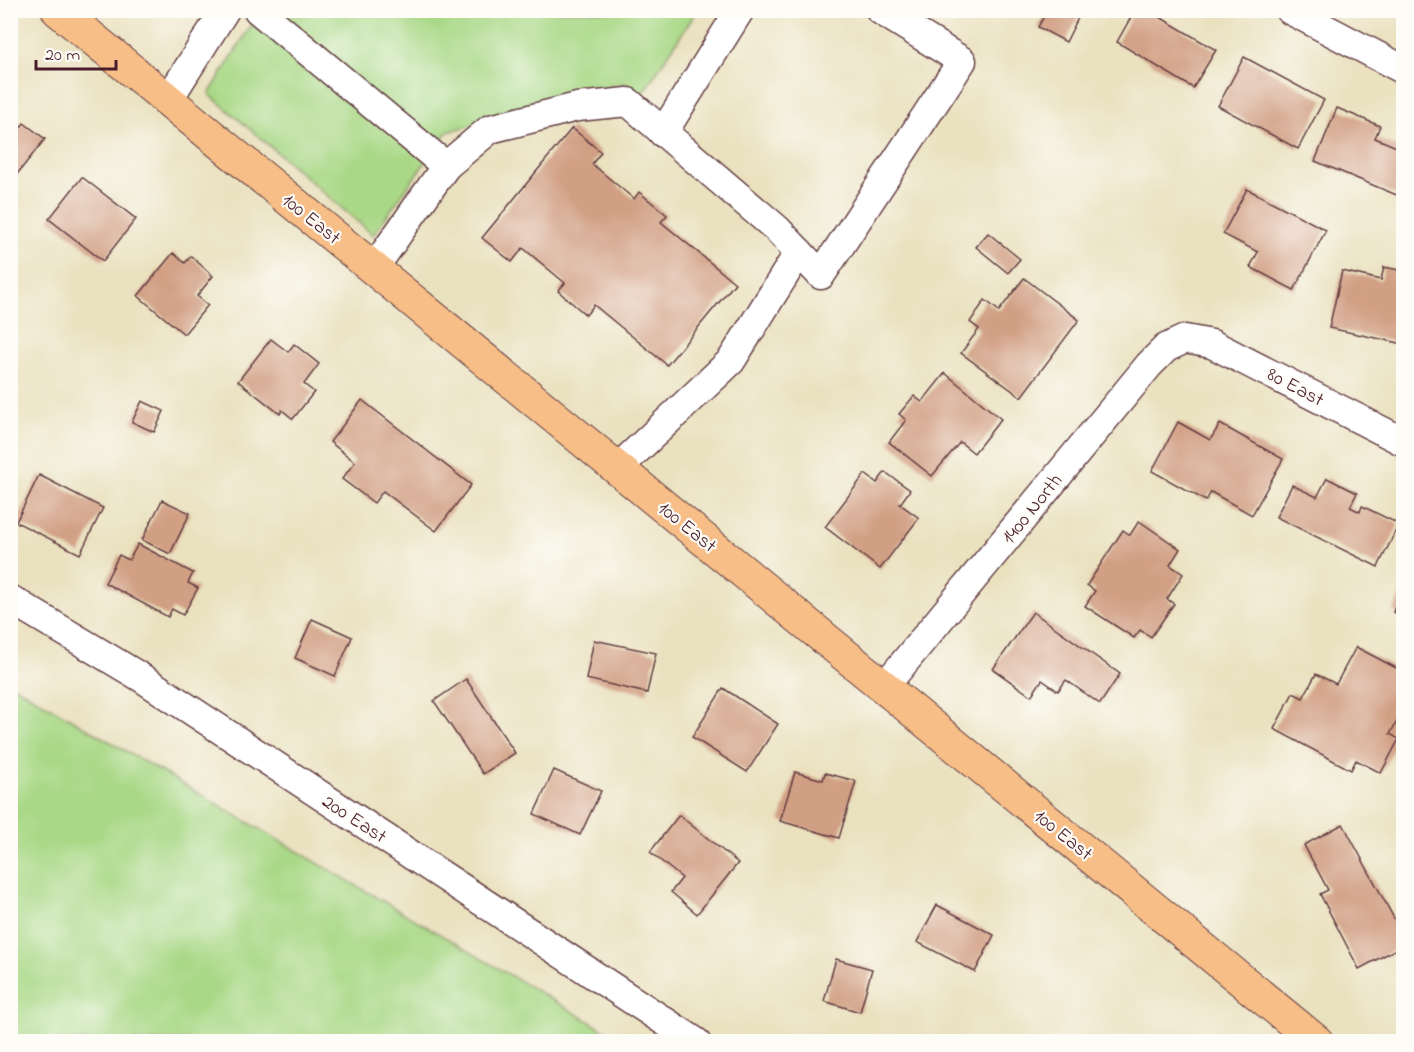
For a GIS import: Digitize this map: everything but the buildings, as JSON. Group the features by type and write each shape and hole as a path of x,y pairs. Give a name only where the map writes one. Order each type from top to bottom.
{"main road":[{"name":"100 East","path":"58,10 1317,1041"}],"street":[{"path":"168,100 225,10"},
{"path":"258,10 446,166"},
{"path":"663,133 740,10"},
{"path":"374,268 446,166 490,129 577,107 628,102 777,229 820,275 962,61 880,10"},
{"path":"1290,10 1404,70"},
{"path":"618,468 730,361 799,252"},
{"name":"80 East","path":"1185,339 1212,344 1238,356 1404,442"},
{"name":"1400 North","path":"885,687 1149,364 1166,348 1185,339"},
{"name":"200 East","path":"10,599 142,678 696,1041"}],"green space":[{"path":"260,11 697,11 642,94 624,83 447,132 373,235 209,94"},
{"path":"11,684 623,1041 11,1041"}]}
